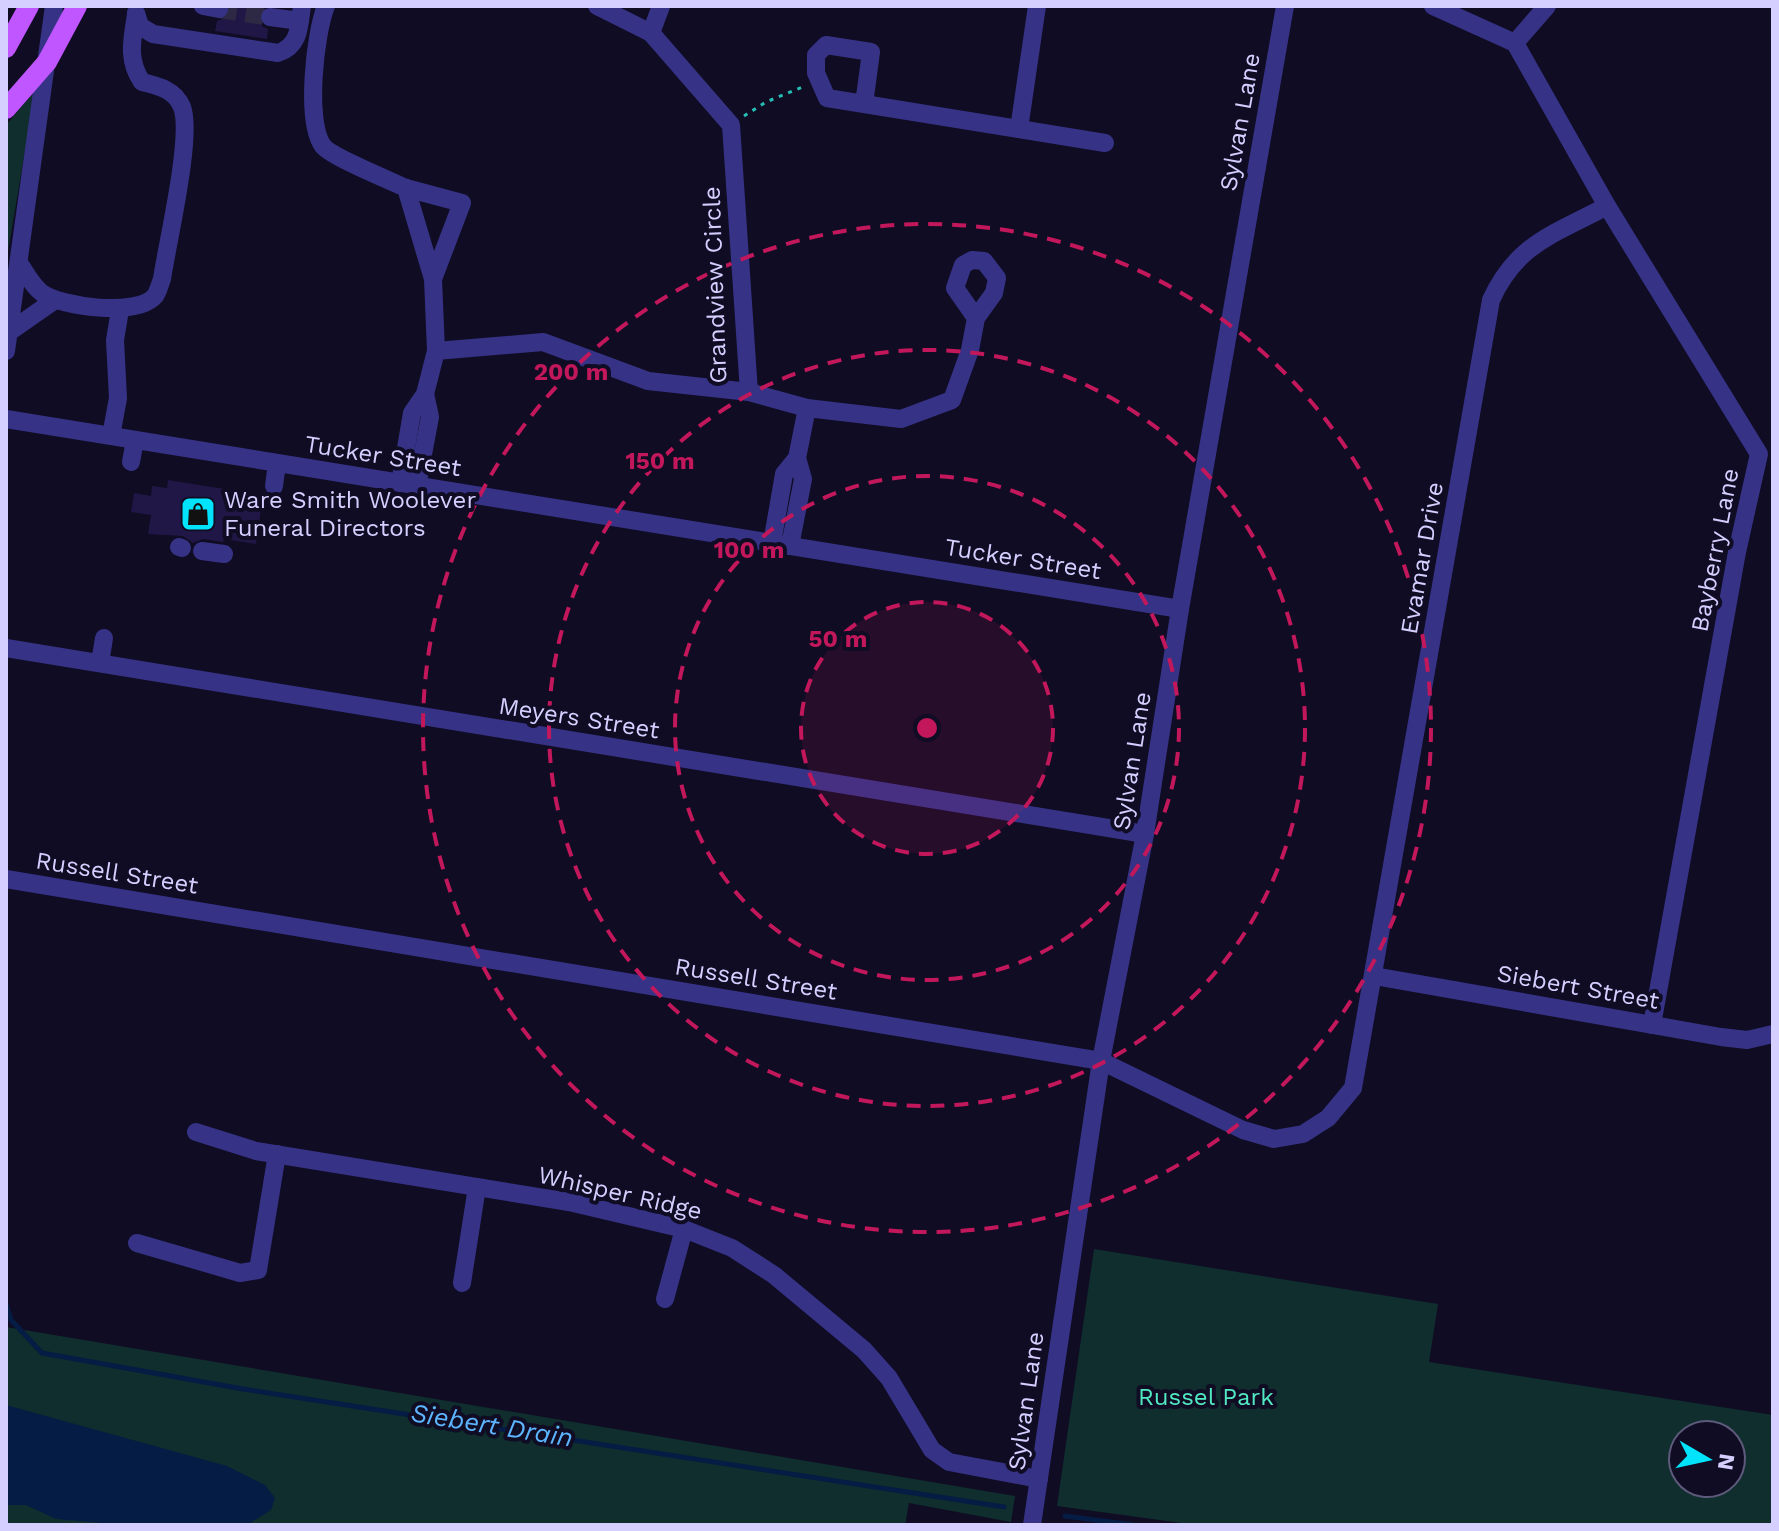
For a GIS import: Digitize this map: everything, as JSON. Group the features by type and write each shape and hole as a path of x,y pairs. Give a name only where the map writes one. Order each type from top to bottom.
{"main road":[{"path":"6,48 29,6"},
{"path":"6,109 47,62 77,6"}],"street":[{"path":"7,342 54,6"},
{"path":"326,6 313,89 314,126 324,148 406,188 462,203 433,279"},
{"path":"597,6 651,33 731,125"},
{"path":"651,33 661,6"},
{"path":"1019,129 1037,6"},
{"name":"Sylvan Lane","path":"1032,1525 1101,1061 1145,834 1180,609 1285,6"},
{"path":"1433,6 1515,43 1547,6"},
{"path":"19,263 41,293 55,300 120,310 139,306 155,296 162,279 186,124 175,95 163,87 142,82 133,69 131,50 137,10"},
{"path":"137,10 140,26 153,34 278,53 289,50 296,41 301,14 270,17"},
{"name":"Bayberry Lane","path":"1515,43 1607,206 1766,455 1737,552 1652,1025"},
{"path":"864,104 871,52 826,45 816,55 820,83 827,98 864,104 1019,129 1105,143"},
{"name":"Grandview Circle","path":"436,351 543,342 648,381 749,392 731,125"},
{"path":"406,188 433,279 436,351 425,394 412,413 408,484"},
{"name":"Evamar Drive","path":"1374,976 1491,300 1504,272 1527,248 1607,206"},
{"path":"7,342 55,300"},
{"path":"111,436 118,398 115,340 120,310"},
{"path":"749,392 807,408 901,419 952,400 970,350 976,318"},
{"path":"781,544 784,474 797,458 807,408"},
{"name":"Tucker Street","path":"6,419 1180,609"},
{"path":"131,462 135,440"},
{"path":"274,486 277,463"},
{"path":"202,551 224,554"},
{"path":"100,663 104,638"},
{"name":"Meyers Street","path":"6,648 1145,834"},
{"name":"Russell Street","path":"6,879 1101,1061 1243,1130 1274,1139 1303,1134 1328,1118 1353,1088 1374,976"},
{"name":"Siebert Street","path":"1374,976 1747,1040 1773,1034"},
{"name":"Whisper Ridge","path":"196,1132 277,1154 569,1202 684,1229 732,1248 774,1275 837,1326 889,1378 932,1450 949,1462 1039,1479"},
{"path":"137,1243 240,1273 258,1270 277,1154"},
{"path":"462,1283 477,1187"},
{"path":"665,1299 684,1229"}],"path":[{"path":"731,125 795,88 820,83"}],"green space":[{"path":"34,92 33,104 6,263 6,125"},
{"name":"Russel Park","path":"1094,1249 1438,1304 1429,1362 1773,1415 1773,1525 1196,1525 1057,1506"},
{"path":"6,1327 1015,1496 1011,1522 909,1503 905,1525 6,1525"}],"water":[{"path":"6,1405 227,1466 265,1485 275,1498 271,1510 247,1525 128,1525 56,1519 26,1505 6,1505"}],"building":[{"path":"230,6 265,6 258,16 262,26 268,29 267,39 215,31 217,21 228,17"},
{"path":"168,480 231,490 230,497 262,502 256,544 224,539 223,542 203,539 193,543 183,536 148,534 151,515 131,512 134,493 151,496 152,486 167,488"}],"waterway":[{"name":"Siebert Drain","path":"6,1304 11,1320 42,1353 243,1389 1004,1507"},
{"name":"Siebert Drain","path":"1065,1516 1134,1525"}],"tunnel":[{"path":"219,9 270,17"}],"place":[{"name":"Ware Smith Woolever Funeral Directors","path":"198,514"}]}
